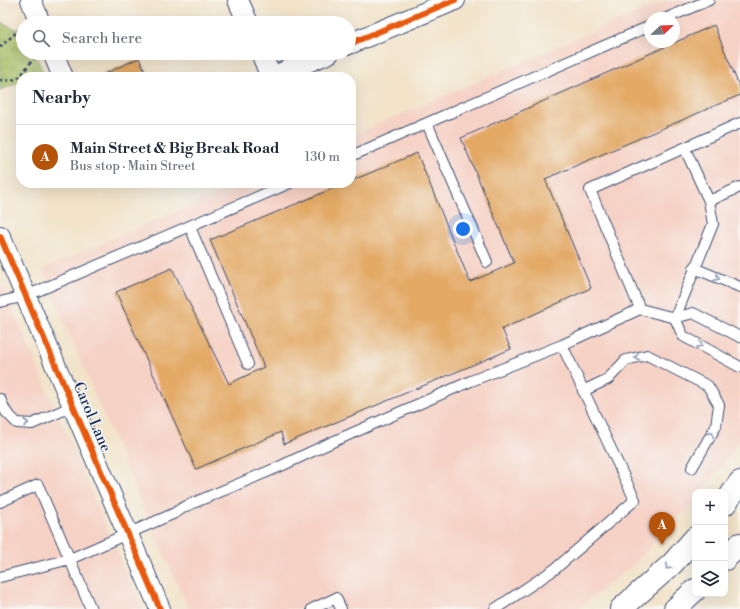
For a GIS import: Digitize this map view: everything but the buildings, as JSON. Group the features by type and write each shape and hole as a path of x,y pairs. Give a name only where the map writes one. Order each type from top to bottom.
{"main road":[{"path":"728,500 740,482"},
{"path":"622,609 672,564 692,541"},
{"path":"728,556 740,544"},
{"path":"675,609 692,593"}],"street":[{"path":"31,0 37,16"},
{"path":"238,0 245,16"},
{"path":"356,41 455,0"},
{"path":"49,60 59,72"},
{"path":"264,60 269,72"},
{"path":"283,72 312,60"},
{"name":"Carol Lane","path":"0,236 6,267 26,296 160,609"}],"lane":[{"path":"680,13 709,0"},
{"path":"356,154 644,29"},
{"path":"427,123 487,262"},
{"path":"640,309 590,190 685,149 740,123"},
{"path":"685,149 709,201 713,224 675,318 683,336 740,367"},
{"path":"709,201 740,187"},
{"path":"0,302 26,296 279,188"},
{"path":"190,227 248,364"},
{"path":"694,268 740,288"},
{"path":"0,577 70,559 175,513 184,507 281,466 471,381 562,345 640,309 675,318 694,313 740,337"},
{"path":"495,609 555,569 635,500 562,345"},
{"path":"583,391 608,379 626,360 647,355 708,386 718,406 716,426 692,468"},
{"path":"0,399 6,412 17,423 32,424 73,406"},
{"path":"0,502 38,485 91,609"},
{"path":"312,609 336,598 341,609"}],"path":[{"path":"0,47 16,33"},
{"path":"24,72 28,64 36,60"},
{"path":"0,80 6,81 16,78"}],"shaded area":[{"path":"666,0 740,0 740,439 730,455 703,489 692,489 692,503 663,535 629,568 578,609 189,609 143,508 43,269 230,188 356,188 356,134"},
{"path":"3,286 142,609 0,609 0,287"}],"green space":[{"path":"0,21 5,25 16,29 16,60 38,60 43,72 16,72 16,84 0,90"}],"cycle path":[{"path":"356,41 455,0"},
{"path":"0,236 160,609"}],"place":[{"name":"Main Street & Big Break Road","path":"662,545"}]}
